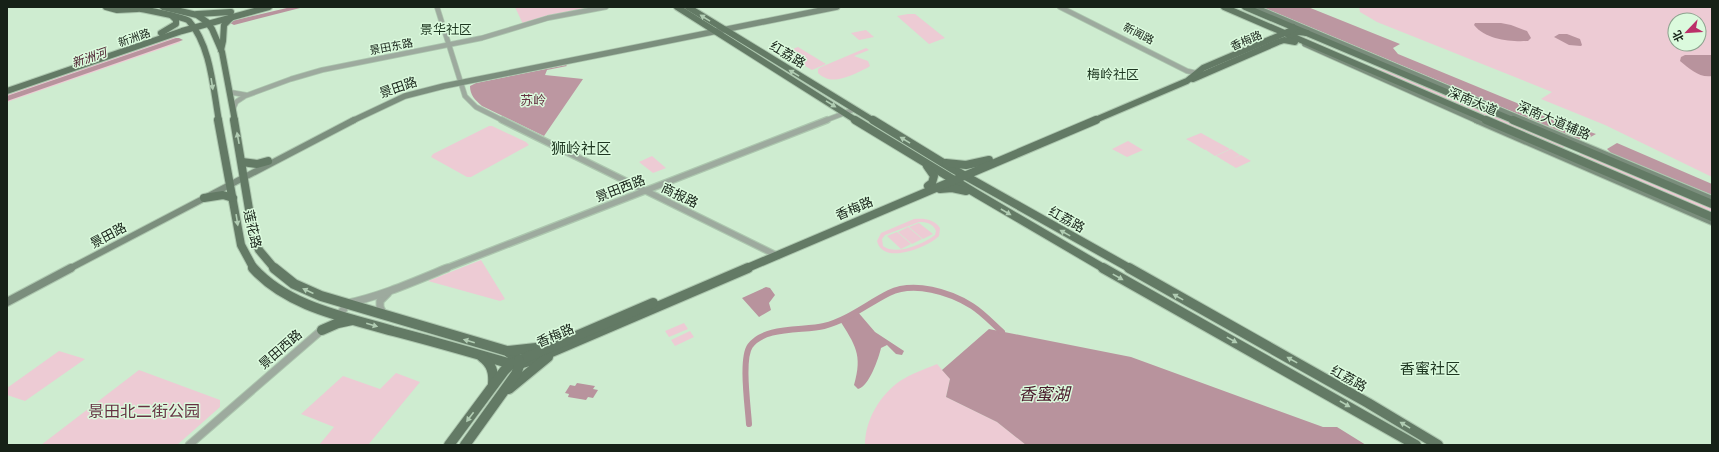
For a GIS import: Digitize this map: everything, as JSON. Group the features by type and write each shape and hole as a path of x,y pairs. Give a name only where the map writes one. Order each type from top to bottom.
{"main road":[{"path":"106,7 117,10 142,9"},
{"path":"132,7 189,21 192,26"},
{"path":"163,7 199,16 206,22"},
{"name":"新洲路","path":"7,86 192,26 256,7"},
{"name":"新洲路","path":"238,13 269,7"},
{"name":"红荔路","path":"677,7 855,109 939,161 1368,403 1438,445"},
{"name":"红荔路","path":"688,7 718,30 845,113 972,192 1416,445"},
{"name":"景田路","path":"718,30 826,7"},
{"name":"景田路","path":"245,175 385,101 419,90 837,7"},
{"name":"深南大道","path":"1224,7 1712,217"},
{"name":"深南大道","path":"1245,7 1712,204"},
{"name":"深南大道辅路","path":"1254,7 1712,199"},
{"path":"1231,10 1272,31 1276,38"},
{"path":"187,12 212,14 238,13"},
{"path":"221,50 224,43 224,23 238,13"},
{"path":"164,35 176,24 176,20 172,16"},
{"name":"莲花路","path":"206,22 216,34 221,50 245,175 254,236 259,250 266,260 278,272 300,287 321,296 507,352 516,362"},
{"name":"莲花路","path":"192,26 200,35 210,69 241,245 254,270 285,294 339,316 478,355 516,362"},
{"name":"香梅路","path":"1287,34 1293,30 1293,27"},
{"name":"香梅路","path":"449,445 492,388 516,362 555,344 929,189 989,160 1276,38 1296,32 1307,33"},
{"path":"164,35 193,34 203,46"},
{"name":"新洲路","path":"7,91 164,35"},
{"path":"1298,39 1315,49"},
{"path":"1188,75 1282,41 1294,41 1712,222"},
{"path":"1339,60 1364,67"},
{"name":"香梅路","path":"962,174 982,168 1188,75"},
{"name":"景田路","path":"7,298 390,102 414,93 461,82"},
{"path":"1417,90 1441,105"},
{"path":"1537,130 1568,139"},
{"path":"1626,180 1576,155 1573,152 1580,152 1643,178 1669,186"},
{"path":"939,161 959,165 989,160"},
{"path":"922,161 934,176 929,189 948,188 972,192"},
{"path":"242,162 257,164 268,162"},
{"path":"1626,163 1669,186"},
{"path":"982,168 978,173 978,177 988,189"},
{"path":"1603,176 1642,187"},
{"name":"景田路","path":"7,302 230,183"},
{"path":"204,198 222,195 229,195 233,198"},
{"name":"香梅路","path":"516,362 530,361 774,254"},
{"path":"320,309 325,313 327,318 322,330"},
{"path":"322,330 343,321 355,320"},
{"path":"439,344 445,342 449,338 449,334"},
{"path":"507,352 530,350 555,344"},
{"path":"495,403 532,369 567,345"},
{"path":"478,355 487,360 492,368 494,378 492,388"},
{"path":"465,445 516,374 516,362"}],"street":[{"name":"商报路","path":"437,7 467,99 480,110 774,254"},
{"name":"景田东路","path":"232,109 239,100 252,94 291,79 327,69 493,35 548,18 606,7"},
{"name":"新闻路","path":"1060,7 1188,75"},
{"name":"新闻路","path":"1064,7 1196,73"},
{"name":"景田东路","path":"229,92 241,95 252,94"},
{"name":"景田西路","path":"189,445 339,316 344,309 344,304 359,301 394,289 855,109"},
{"name":"景田西路","path":"384,315 380,307 380,301 385,295 394,289"}],"green space":[{"path":"515,7 598,7 523,24"},
{"path":"1262,7 1308,7 1400,44 1393,48 1398,54 1596,134 1587,139 1578,139"},
{"path":"1359,7 1712,7 1712,177 1605,125 1541,99 1552,92 1377,22 1360,12"},
{"path":"915,14 945,38 929,44 897,16"},
{"path":"866,30 874,37 859,40 851,33"},
{"path":"173,37 181,42 7,102 7,93"},
{"path":"1303,37 1372,67 1398,74 1566,146 1561,149 1301,38"},
{"path":"798,47 826,64 812,70 783,53"},
{"path":"866,48 869,50 854,56 868,61 870,66 867,68 849,76 836,79 829,79 818,73 818,69 821,67"},
{"name":"苏岭","path":"567,66 547,70 545,75 583,79 544,136 482,106 471,92 470,86 476,83"},
{"path":"489,126 526,142 529,145 471,177 467,177 431,157 433,154"},
{"path":"1201,133 1230,149 1215,156 1206,150 1207,149 1205,150 1186,139"},
{"path":"1128,141 1143,150 1127,157 1112,149"},
{"path":"1617,143 1712,184 1712,195 1611,153 1607,149"},
{"path":"1231,149 1240,155 1232,159 1241,155 1251,161 1236,168 1216,156"},
{"path":"1578,154 1583,154 1712,208 1712,214"},
{"path":"652,156 666,168 653,173 639,162"},
{"path":"914,219 928,220 938,225 940,228 939,236 926,245 906,252 896,253 888,252 881,248 877,241 881,233","holes":["922,222 933,226 936,231 935,235 910,248 895,250 883,246 882,239 885,235"]},
{"path":"919,223 933,234 923,239 909,227"},
{"path":"908,227 922,239 912,244 898,232"},
{"path":"897,232 911,244 901,249 887,236"},
{"path":"481,260 505,299 500,301 428,281"},
{"path":"684,323 688,329 669,337 665,331"},
{"path":"690,331 694,337 675,346 671,340"},
{"path":"59,351 85,359 25,401 7,395 7,388"},
{"path":"937,364 950,379 946,397 997,422 1026,445 865,445 871,417 886,393 904,378"},
{"name":"景田北二街公园","path":"139,370 220,400 220,407 177,445 41,445"},
{"path":"396,373 420,382 368,445 319,445 334,427 301,414 343,376 380,389"}],"water":[{"path":"1475,23 1501,23 1511,25 1527,31 1531,38 1528,41 1499,39 1479,30 1474,25"},
{"path":"1559,34 1567,34 1580,39 1582,45 1569,45 1554,37"},
{"path":"1685,55 1712,55 1712,76 1703,76 1687,67 1680,61 1681,57"},
{"path":"766,287 770,288 775,295 769,303 771,310 759,317 742,298"},
{"path":"857,311 875,332 904,351 902,355 896,354 887,345 881,348 870,378 862,387 858,389 854,385 858,365 856,350 839,319"},
{"name":"香蜜湖","path":"989,329 1131,357 1323,427 1337,427 1366,445 1026,445 997,422 946,397 950,379 942,370"},
{"path":"577,383 595,386 593,389 598,390 593,398 588,397 586,400 568,397 569,394 565,393 570,385 575,386"}],"waterway":[{"name":"新洲河","path":"234,23 300,7"},
{"name":"新洲河","path":"7,99 179,40"},
{"path":"749,424 745,372 747,352 756,340 765,335 784,330 824,326 849,316 889,293 909,288 932,290 953,296 972,306 1002,332"}],"district":[{"name":"景华社区","path":"446,29"},
{"name":"梅岭社区","path":"1113,74"},
{"name":"狮岭社区","path":"581,148"},
{"name":"香蜜社区","path":"1430,368"}]}
